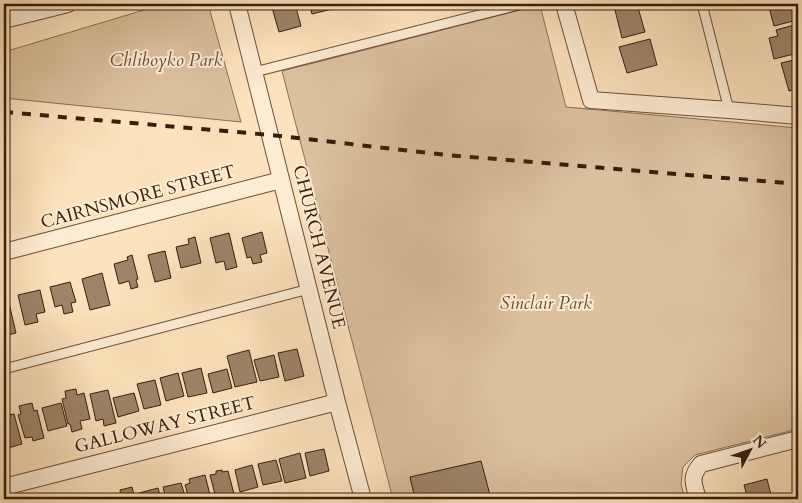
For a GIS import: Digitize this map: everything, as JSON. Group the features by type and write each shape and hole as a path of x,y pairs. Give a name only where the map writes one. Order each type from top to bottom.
{"street":[{"path":"4,20 68,4"},
{"name":"CHURCH AVENUE","path":"237,4 337,402 364,499"},
{"path":"564,4 592,100 798,116"},
{"name":"CAIRNSMORE STREET","path":"4,252 281,180"},
{"name":"GALLOWAY STREET","path":"4,487 337,402"},
{"path":"698,499 693,475 701,464 798,439"}],"lane":[{"path":"255,72 522,4"},
{"path":"702,4 729,110"},
{"path":"4,369 309,290"}],"green space":[{"name":"Chliboyko Park","path":"164,4 208,4 241,122 4,98 4,52"},
{"name":"Sinclair Park","path":"540,5 566,107 798,128 798,429 695,455 683,467 681,484 685,499 393,499 282,71"}],"building":[{"path":"271,4 295,4 301,26 279,32"},
{"path":"309,4 331,4 332,9 312,14"},
{"path":"637,4 645,32 622,38 615,10"},
{"path":"768,4 793,4 797,20 774,26"},
{"path":"798,24 798,53 774,59 769,38 778,36 776,30"},
{"path":"650,39 657,65 627,73 619,47"},
{"path":"798,59 798,88 789,91 781,63"},
{"path":"262,232 267,253 260,255 262,262 253,264 251,257 247,258 242,238"},
{"path":"229,233 237,267 226,270 224,261 216,263 210,238"},
{"path":"195,237 201,263 181,268 176,247 189,244 188,239"},
{"path":"165,251 171,278 155,282 148,255"},
{"path":"132,255 138,287 131,289 129,281 119,284 114,264 128,260 127,257"},
{"path":"102,273 110,305 90,310 82,279"},
{"path":"70,282 76,302 71,303 73,312 64,314 62,305 55,307 50,287"},
{"path":"40,290 45,312 36,314 38,322 25,325 18,295"},
{"path":"8,299 16,333 4,336 4,300"},
{"path":"297,349 304,376 285,381 278,353"},
{"path":"249,350 257,382 235,387 227,356"},
{"path":"274,355 279,377 260,381 254,360"},
{"path":"201,368 207,393 188,397 182,373"},
{"path":"227,369 232,388 213,393 208,374"},
{"path":"178,373 184,396 166,401 160,378"},
{"path":"155,380 161,405 144,409 137,384"},
{"path":"76,389 77,395 84,393 90,419 80,421 82,429 72,432 70,424 68,424 62,399 66,398 65,391"},
{"path":"108,390 116,423 104,426 103,419 96,421 90,394"},
{"path":"134,393 139,411 118,417 113,398"},
{"path":"32,403 34,411 37,410 44,438 33,441 32,437 25,438 18,415 21,414 19,406"},
{"path":"61,403 67,426 48,431 42,408"},
{"path":"14,414 22,444 8,448 7,442 4,443 4,416"},
{"path":"324,449 329,471 310,476 305,453"},
{"path":"300,453 306,478 285,483 279,459"},
{"path":"276,460 282,481 263,485 258,464"},
{"path":"481,461 491,499 415,499 410,477"},
{"path":"252,465 258,487 240,492 235,470"},
{"path":"222,470 222,472 228,471 234,494 216,498 210,475"},
{"path":"205,475 211,499 189,499 185,485 190,483 189,479"},
{"path":"767,479 772,499 748,499 744,485"},
{"path":"181,483 186,499 166,499 163,487"},
{"path":"132,487 135,499 116,499 121,497 120,490"},
{"path":"158,488 161,499 140,499 139,493"},
{"path":"110,494 112,499 97,499 96,497"}],"railway":[{"path":"4,112 271,135 447,155 798,184"}]}
